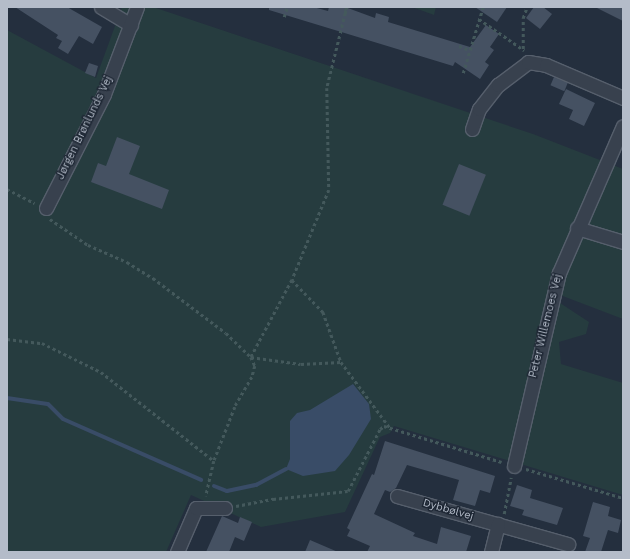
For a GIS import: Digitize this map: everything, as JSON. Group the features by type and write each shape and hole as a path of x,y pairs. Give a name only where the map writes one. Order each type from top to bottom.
{"street":[{"path":"101,7 131,25"},
{"name":"Jørgen Brønlunds Vej","path":"46,208 104,94 138,7"},
{"path":"472,129 479,109 498,85 528,62 546,65 623,98"},
{"name":"Peter Willemoes Vej","path":"514,466 548,310 559,273 577,228 623,126"},
{"path":"577,228 623,242"},
{"name":"Dybbølvej","path":"398,496 568,544"},
{"path":"176,552 196,508 225,508"},
{"path":"491,552 498,524"}],"path":[{"path":"284,17 287,7"},
{"path":"252,357 292,280 329,190 327,88 347,7"},
{"path":"463,73 483,7"},
{"path":"527,7 523,18 523,49 528,62"},
{"path":"479,19 523,49"},
{"path":"459,46 470,50"},
{"path":"7,189 46,208 50,219 68,233 127,262 153,278 226,333 252,357 255,366 252,377 235,407 214,461 205,501 196,508"},
{"path":"292,280 323,312 341,362 390,428"},
{"path":"7,340 42,343 102,372 214,461"},
{"path":"252,357 301,364 341,362"},
{"path":"225,508 273,499 348,491 380,429 384,426 623,498"},
{"path":"498,524 503,518 514,466"}],"green space":[{"path":"122,7 153,7 533,134 623,169 623,319 560,295 557,301 589,322 586,334 559,342 561,364 623,383 623,495 394,426 390,433 380,437 345,512 261,527 191,495 166,552 7,552 7,30 96,78"},
{"path":"412,7 436,7 434,15"}],"water":[{"path":"353,384 369,404 371,419 349,455 335,471 303,476 286,469 290,459 290,421 297,413 310,410"}],"building":[{"path":"15,7 67,7 102,27 93,44 79,36 68,54 58,48 62,41 56,38 58,35"},
{"path":"269,7 313,7 328,11 329,7 345,7 375,18 376,13 389,17 388,22 470,47 486,25 499,34 490,47 494,50 485,62 489,65 480,79 455,62 453,66 269,10"},
{"path":"475,7 507,7 497,22"},
{"path":"534,7 543,7 552,14 540,29 526,18"},
{"path":"595,7 623,7 623,21"},
{"path":"89,63 98,66 95,77 85,73"},
{"path":"554,77 568,83 564,91 550,85"},
{"path":"566,89 595,103 584,126 569,119 573,110 559,104"},
{"path":"117,137 140,146 129,174 169,190 162,209 91,182 98,163 106,166"},
{"path":"459,164 486,175 469,216 443,205"},
{"path":"385,441 495,476 490,493 480,490 475,506 453,500 459,480 407,465 396,488 390,492 385,490 374,514 415,533 413,536 437,544 441,527 471,536 466,552 367,552 370,546 347,536 350,530 347,528 372,474 374,475"},
{"path":"517,485 532,490 530,498 563,508 557,525 522,515 524,510 510,506"},
{"path":"593,502 610,507 608,516 621,520 618,533 608,530 601,552 585,552 590,538 583,536"},
{"path":"222,516 238,523 240,517 252,522 244,541 235,537 229,552 206,552"},
{"path":"310,540 338,552 305,552"}],"waterway":[{"path":"7,398 48,404 63,419 201,480"},
{"path":"214,486 227,491 256,485 286,469"}]}
